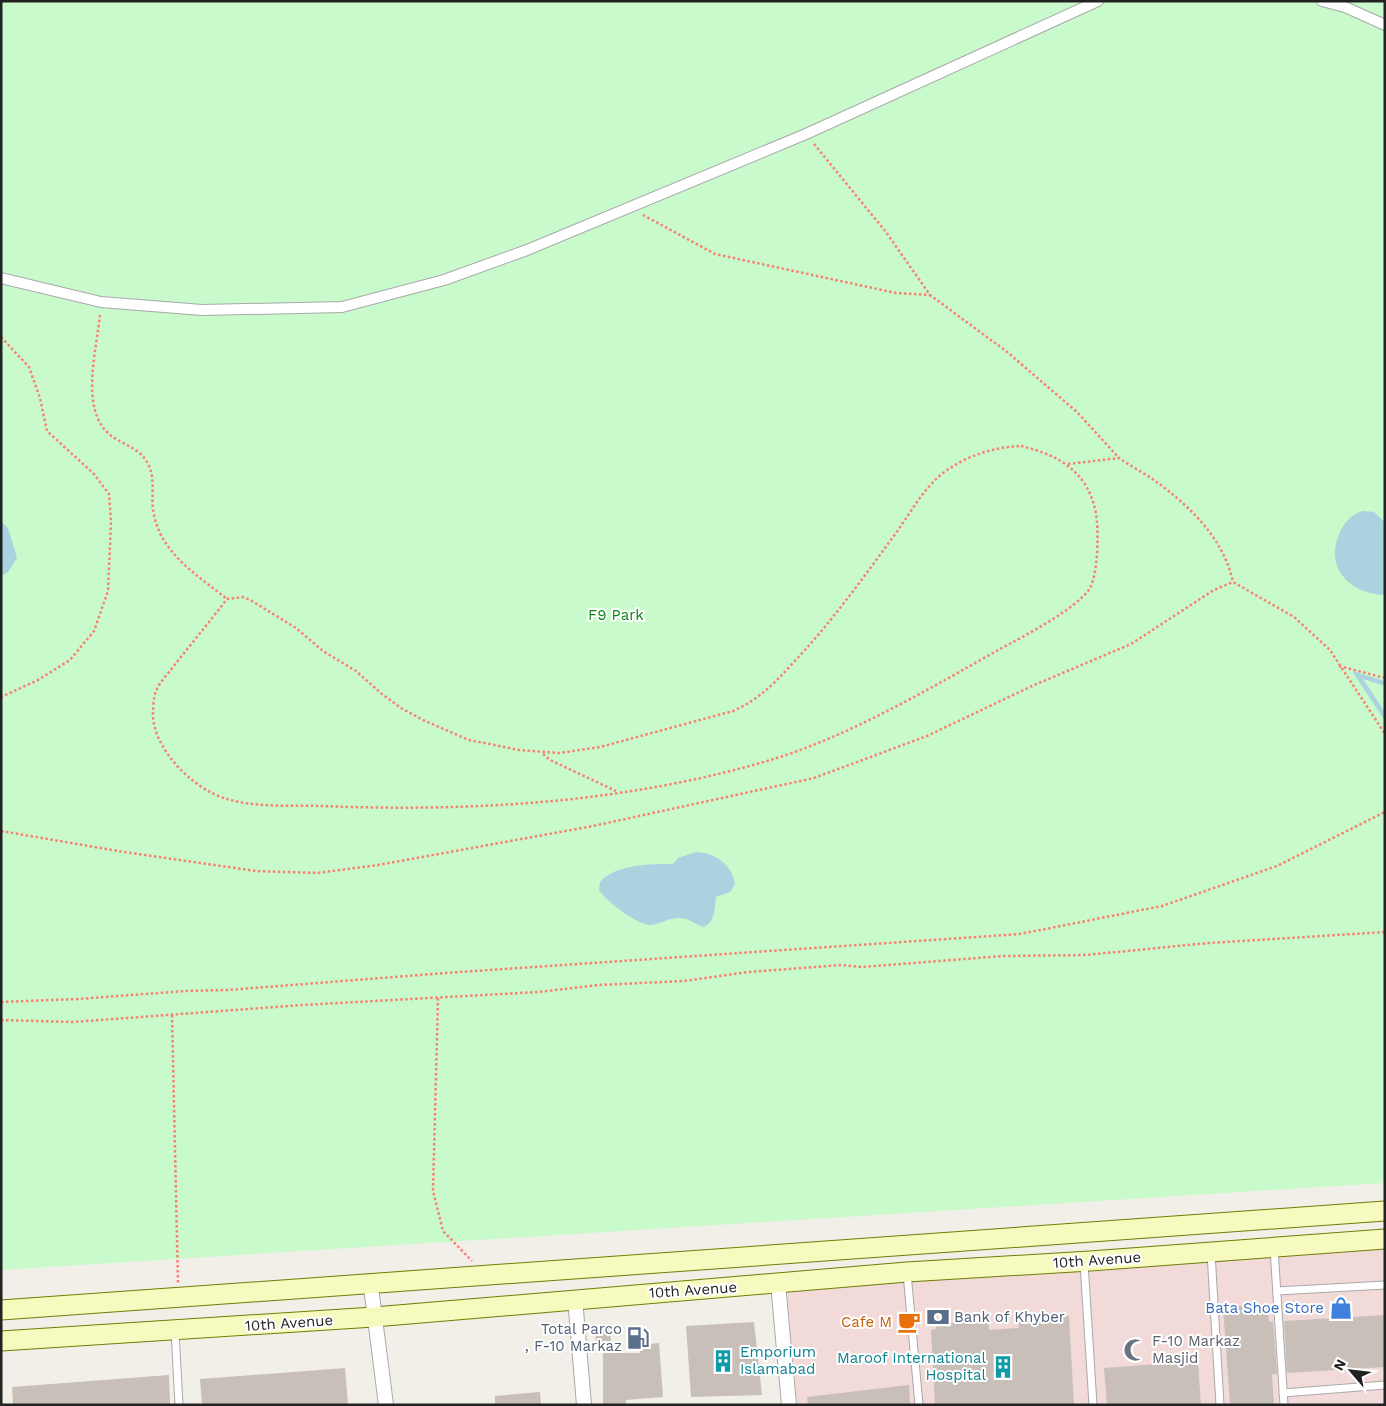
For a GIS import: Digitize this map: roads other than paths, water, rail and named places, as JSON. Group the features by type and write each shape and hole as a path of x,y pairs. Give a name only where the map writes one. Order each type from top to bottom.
{"main road":[{"name":"10th Avenue","path":"1,1310 371,1287 1385,1212"},
{"name":"10th Avenue","path":"1,1341 374,1317 576,1298 907,1272 1084,1262 1385,1239"},
{"path":"978,1241 981,1268"}],"street":[{"path":"1,278 101,302 202,310 342,307 444,280 527,250 806,134 1098,1"},
{"path":"1322,1 1345,8 1385,25"},
{"path":"778,1283 789,1405"},
{"path":"371,1287 386,1405"},
{"path":"576,1298 584,1405"}],"lane":[{"path":"1274,1248 1284,1405"},
{"path":"1211,1252 1220,1405"},
{"path":"1084,1262 1094,1405"},
{"path":"907,1272 919,1405"},
{"path":"1277,1291 1385,1285"},
{"path":"175,1331 179,1405"},
{"path":"1283,1393 1385,1385"}],"water":[{"path":"1363,511 1374,512 1385,522 1385,595 1359,589 1349,583 1337,565 1335,554 1342,528 1351,517"},
{"path":"1,521 8,528 17,558 8,572 1,576"},
{"path":"1352,671 1385,681 1385,686 1363,679 1385,712 1385,721"},
{"path":"696,852 716,857 722,861 730,871 735,884 730,892 716,897 713,918 704,927 681,918 651,925 645,924 623,912 599,890 600,882 607,876 624,868 654,864 673,864 678,858"}],"place":[{"name":"Bata Shoe Store","path":"1341,1308"},
{"name":"Bank of Khyber","path":"938,1317"},
{"name":"Cafe M","path":"909,1322"},
{"name":"Total Parco , F-10 Markaz","path":"638,1338"},
{"name":"F-10 Markaz Masjid","path":"1135,1350"},
{"name":"Emporium Islamabad","path":"723,1361"},
{"name":"Maroof International Hospital","path":"1003,1367"}],"park label":[{"name":"F9 Park","path":"616,615"}]}
